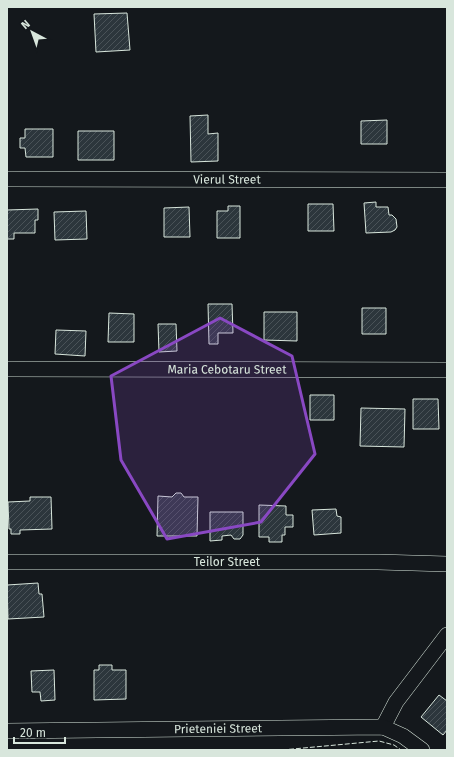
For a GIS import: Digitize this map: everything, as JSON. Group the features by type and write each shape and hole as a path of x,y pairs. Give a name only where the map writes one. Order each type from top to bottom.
{"street":[{"name":"Vierul Street","path":"7,180 447,180"},
{"name":"Maria Cebotaru Street","path":"7,369 447,370"},
{"name":"Teilor Street","path":"7,562 378,562 447,564"},
{"path":"383,727 396,702 447,635"},
{"name":"Prieteniei Street","path":"7,731 383,727 403,736 422,750"}],"highlighted area":[{"path":"220,318 292,356 315,454 261,522 167,539 121,460 111,376"}],"building":[{"path":"127,13 130,50 96,52 94,14"},
{"path":"208,115 208,134 218,133 218,161 191,162 190,116"},
{"path":"387,120 387,144 361,144 361,121"},
{"path":"25,129 53,129 53,157 26,157 25,148 20,148 20,138 25,138"},
{"path":"78,131 114,131 114,160 78,160"},
{"path":"376,202 376,207 388,207 389,215 392,215 396,219 397,227 395,230 391,232 366,233 364,203"},
{"path":"308,204 333,204 334,231 308,231"},
{"path":"228,206 240,206 240,238 217,238 217,211 228,211"},
{"path":"189,207 190,237 164,237 164,208"},
{"path":"38,209 38,220 35,220 35,233 14,233 14,239 7,239 7,210"},
{"path":"86,211 87,239 55,240 54,212"},
{"path":"208,304 232,304 233,333 218,333 218,344 209,344"},
{"path":"362,308 386,308 386,334 362,334"},
{"path":"264,312 297,312 297,341 264,340"},
{"path":"109,313 134,314 134,342 108,342"},
{"path":"158,324 176,324 177,351 159,352"},
{"path":"56,330 86,331 85,356 55,354"},
{"path":"310,395 334,395 334,420 310,420"},
{"path":"413,399 438,399 439,429 413,429"},
{"path":"361,408 405,409 404,447 360,446"},
{"path":"176,493 181,493 184,497 198,497 197,536 157,536 158,496 172,497"},
{"path":"30,497 51,497 52,529 20,530 20,534 11,534 11,529 9,529 8,502 30,501"},
{"path":"259,505 286,506 286,515 293,515 293,527 285,527 285,535 282,535 282,542 269,542 269,537 259,537"},
{"path":"336,509 337,516 341,517 341,533 314,535 312,510"},
{"path":"210,512 243,512 243,535 240,539 234,539 231,535 222,536 222,540 210,541"},
{"path":"38,583 39,594 42,594 44,617 8,619 7,585"},
{"path":"99,665 112,665 112,670 126,670 126,699 94,700 94,670 99,670"},
{"path":"54,670 55,700 41,701 40,692 32,692 31,671"},
{"path":"439,695 447,701 447,730 443,735 421,717"}],"fence":[{"path":"282,750 379,741 394,745 401,750"}]}
